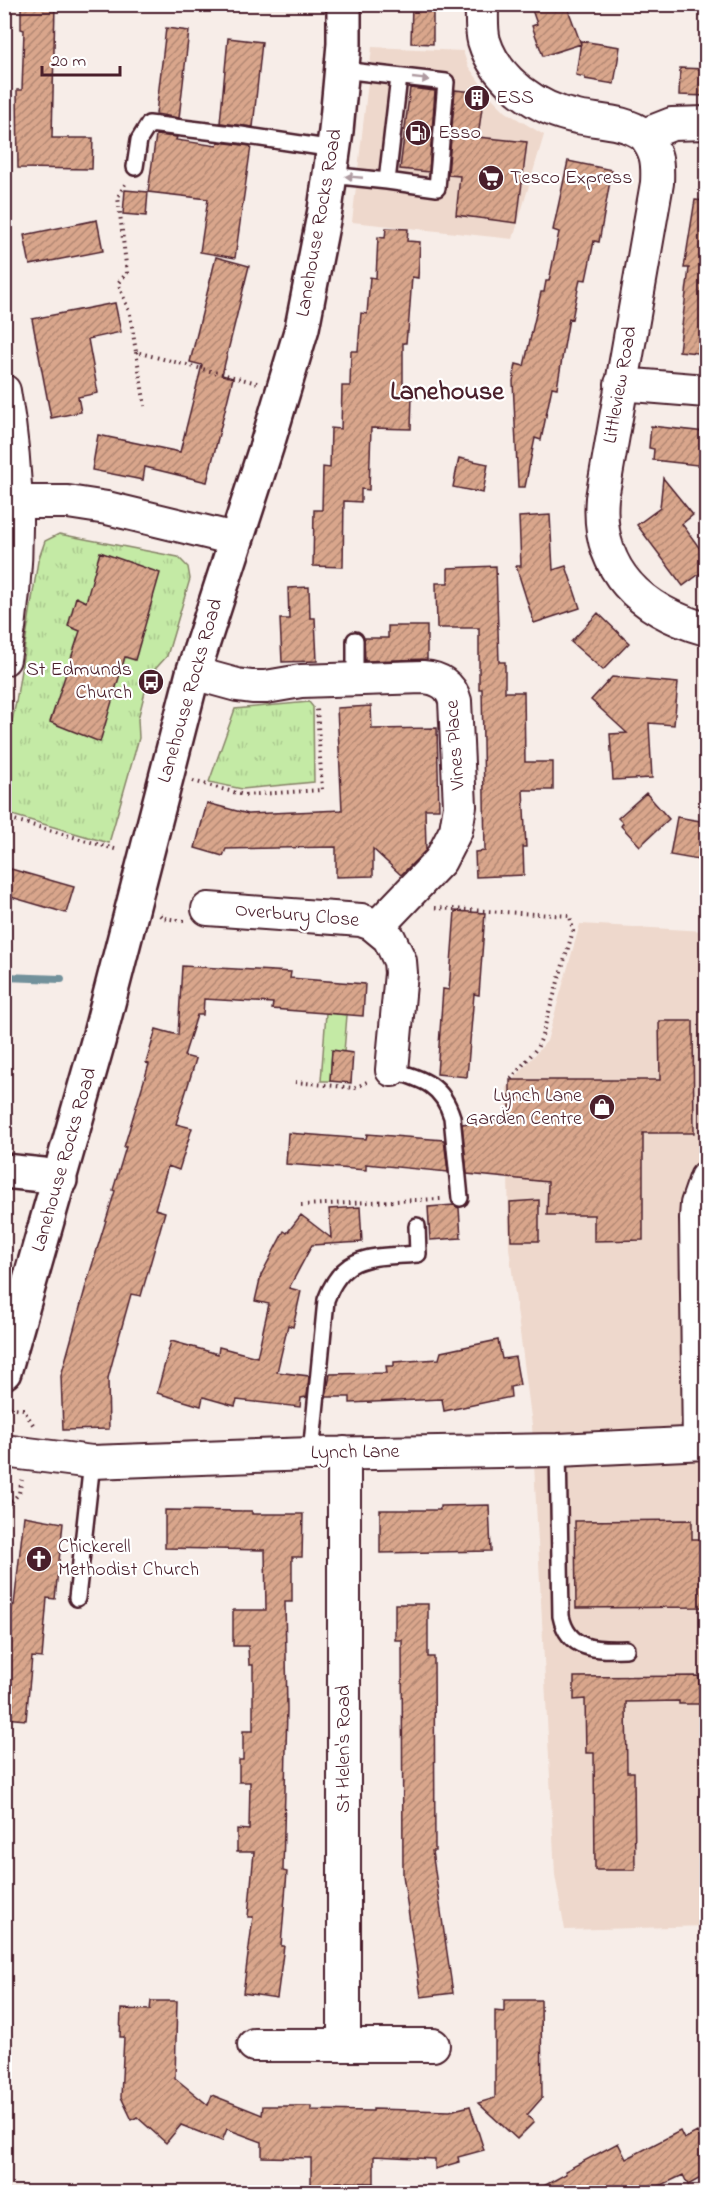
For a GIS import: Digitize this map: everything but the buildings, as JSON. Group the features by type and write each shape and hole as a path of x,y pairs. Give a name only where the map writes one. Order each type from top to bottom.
{"main road":[{"name":"Lanehouse Rocks Road","path":"4,1372 118,970 193,673 302,328 332,162 342,70 344,4"},
{"path":"4,1171 43,1175 60,1180"}],"street":[{"path":"482,4 483,38 487,50 501,71 522,91 546,108 562,114 625,124 644,135 672,124 706,123"},
{"name":"Littleview Road","path":"644,135 653,146 657,158 657,183 602,498 602,533 613,563 640,597 666,615 706,629"},
{"path":"621,384 706,391"},
{"path":"4,392 17,502 10,563 11,620 4,658"},
{"path":"17,502 68,502 106,508 235,539"},
{"name":"Vines Place","path":"193,673 252,687 315,681 431,678 450,688 455,701 460,806 452,840 440,861 376,927"},
{"name":"Overbury Close","path":"208,909 361,920 376,927 393,944 401,967 392,1070"},
{"path":"703,1443 696,1218 697,1204 706,1178"},
{"name":"Lynch Lane","path":"4,1451 92,1462 703,1443"},
{"name":"St Helen's Road","path":"344,1454 344,2045"},
{"path":"254,2045 433,2045"}],"lane":[{"path":"135,167 139,140 149,124 241,135 387,181 437,188 434,166 438,122 446,82 401,90 342,70"},
{"path":"387,181 398,140 401,90"},
{"path":"355,640 355,680"},
{"path":"392,1070 432,1085 448,1104 452,1116 460,1198"},
{"path":"311,1454 326,1300 335,1279 343,1269 366,1259 418,1254 417,1226"},
{"path":"558,1449 561,1616 564,1629 575,1641 595,1650 626,1649"},
{"path":"77,1598 92,1462"}],"path":[{"path":"135,167 118,197 127,273 118,283 129,314 145,406"},
{"path":"136,352 284,390"},
{"path":"167,774 244,795 322,790 315,681"},
{"path":"4,817 145,857"},
{"path":"410,891 429,907 570,916 573,931 541,1039 537,1048 511,1079"},
{"path":"136,893 163,918 202,924 208,909"},
{"path":"296,1082 355,1088 392,1070"},
{"path":"301,1205 460,1198"},
{"path":"4,1407 23,1409 34,1426"}],"shaded area":[{"path":"372,47 463,51 468,66 489,95 506,112 544,135 513,239 352,222"},
{"path":"580,924 706,931 706,1926 565,1930 555,1875 532,1425 509,1248 507,1087 547,1041"}],"green space":[{"path":"59,534 178,557 188,567 190,579 167,656 149,676 138,719 139,738 109,843 5,813 5,754 16,702 38,561 45,541"},
{"path":"309,702 313,707 314,782 242,789 209,782 235,709"},
{"path":"326,1013 347,1015 344,1052 332,1052 330,1081 321,1081"}],"waterway":[{"path":"4,977 61,979"}],"place":[{"name":"ESS","path":"477,98"},
{"name":"Esso","path":"418,133"},
{"name":"Tesco Express","path":"491,178"},
{"name":"St Edmunds Church","path":"151,682"},
{"name":"Lynch Lane Garden Centre","path":"602,1107"},
{"name":"Chickerell Methodist Church","path":"39,1559"}],"district":[{"name":"Lanehouse","path":"447,393"}]}
